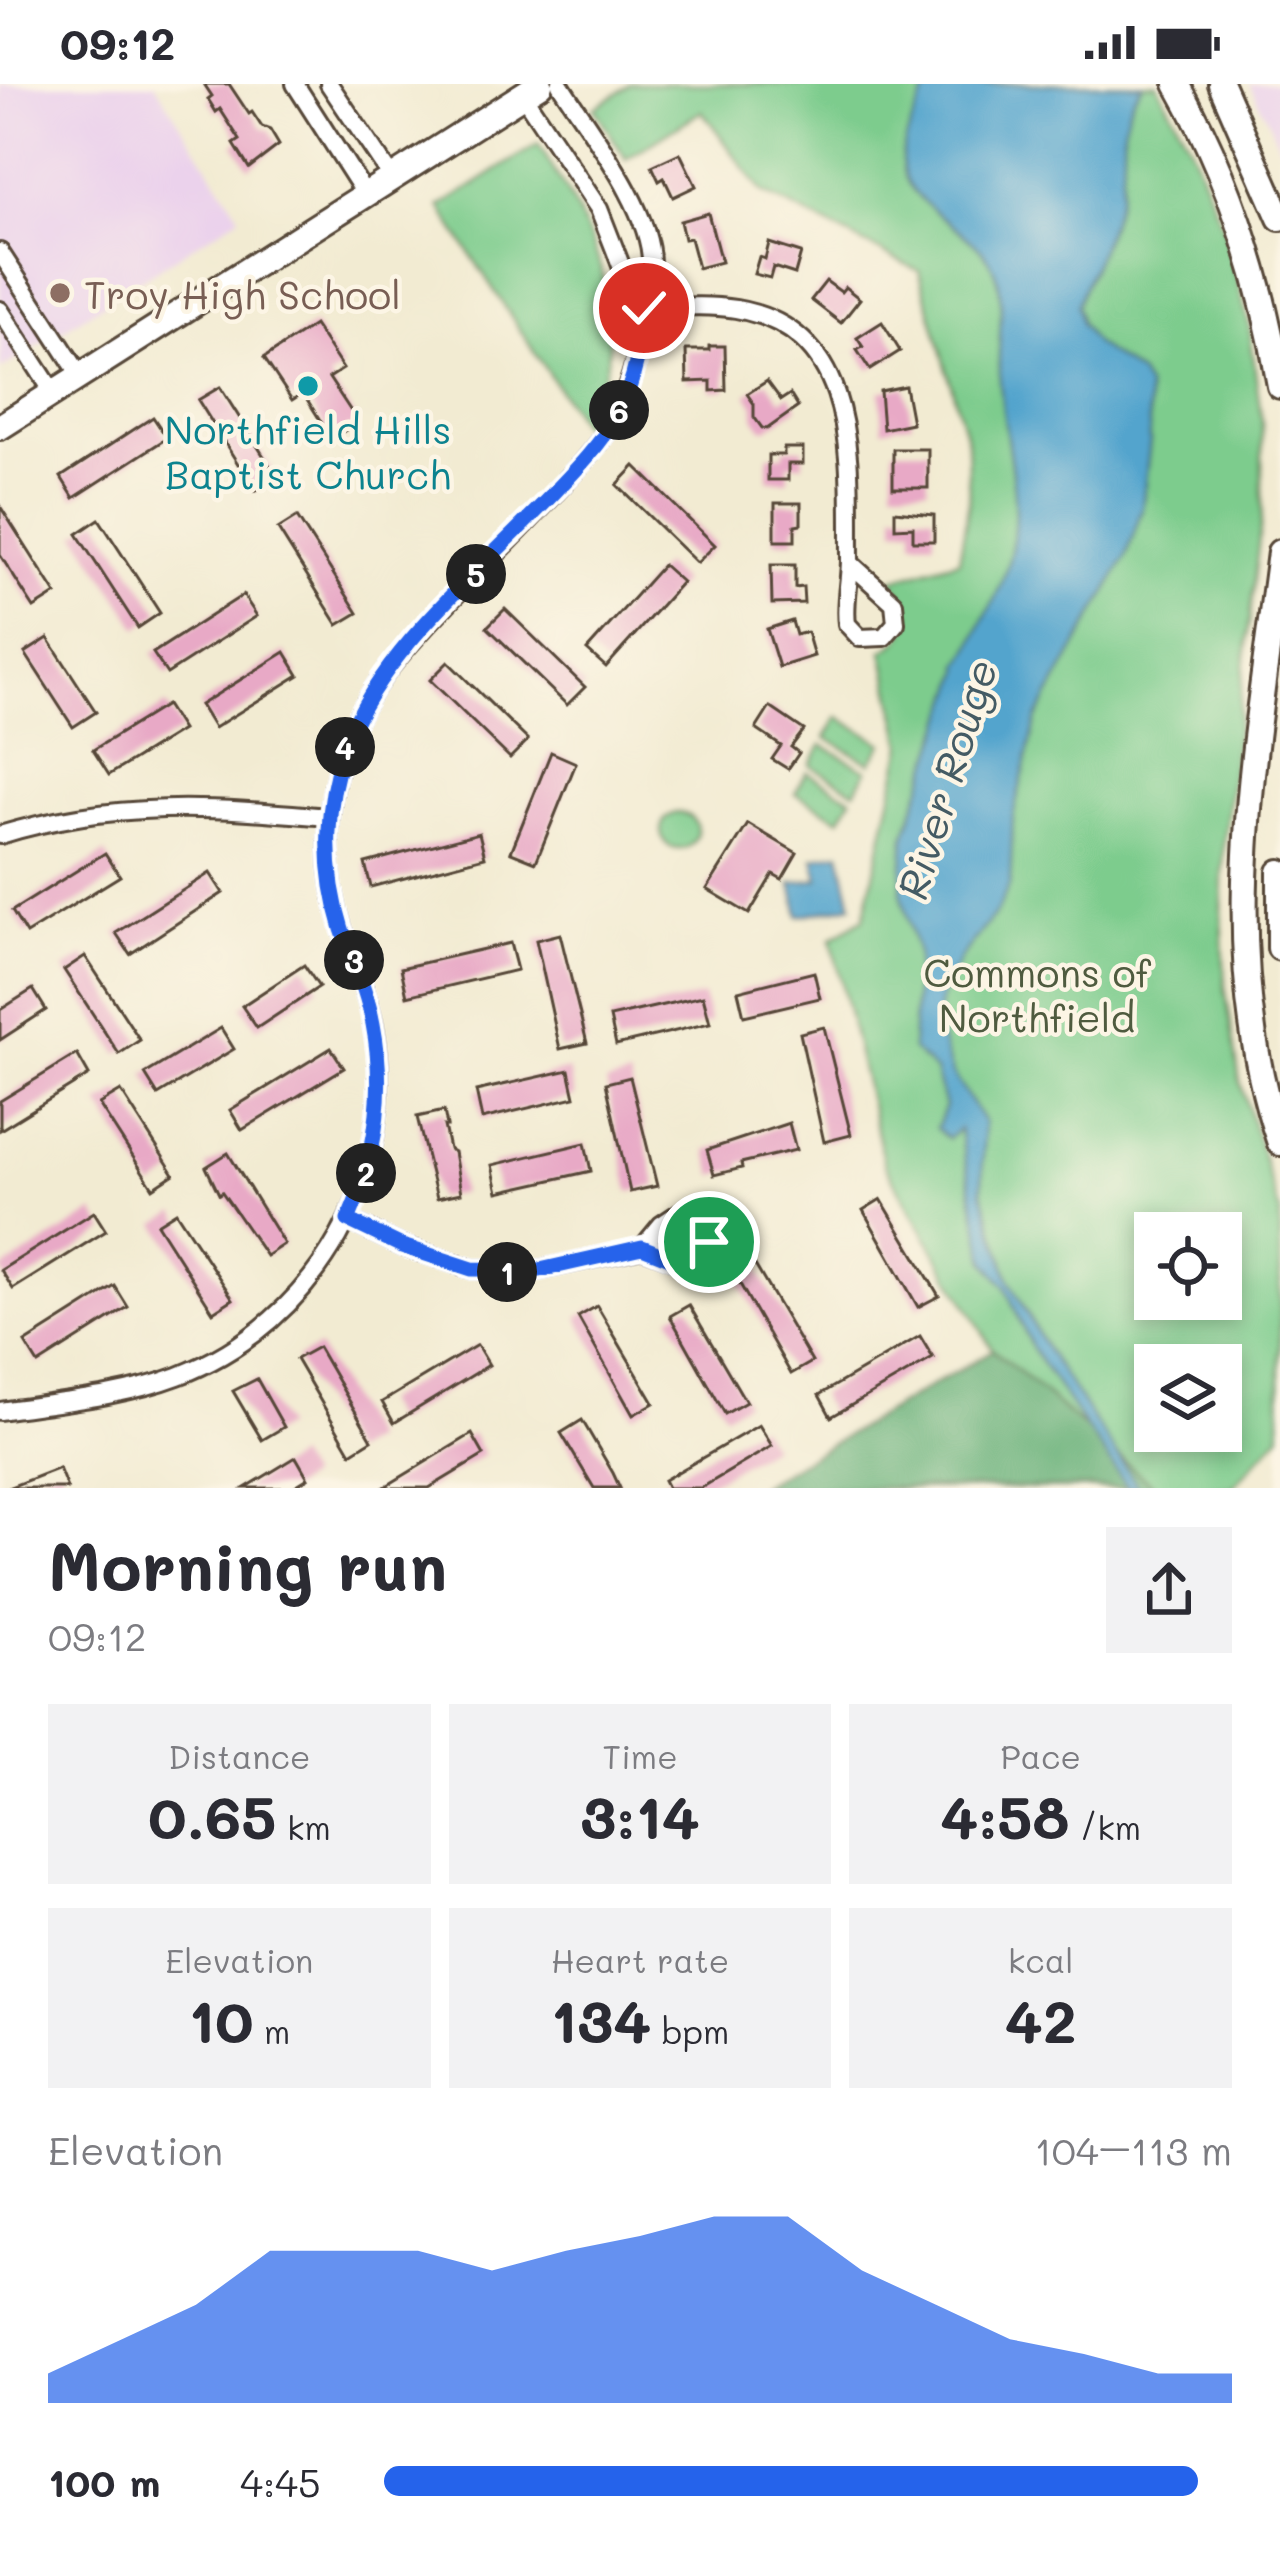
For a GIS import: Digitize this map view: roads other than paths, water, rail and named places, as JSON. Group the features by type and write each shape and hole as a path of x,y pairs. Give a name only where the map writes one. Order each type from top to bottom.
{"main road":[{"path":"1178,84 1199,123 1253,257 1280,386"},
{"path":"1221,84 1280,218"},
{"path":"0,428 531,90"},
{"path":"1280,553 1247,831 1244,915 1249,1004 1266,1097 1280,1143"},
{"path":"1280,872 1280,948"}],"street":[{"path":"295,84 366,195"},
{"path":"329,84 392,178"},
{"path":"0,1411 138,1388 215,1359 288,1305 321,1265 348,1220 373,1147 379,1073 368,1001 330,878 330,818 343,753 378,681 606,433 635,369 651,263 645,230 560,84"},
{"path":"531,90 599,209 644,308"},
{"path":"0,253 80,375"},
{"path":"644,308 742,310 778,325 813,352 838,392 847,426 850,562"},
{"path":"0,310 53,392"},
{"path":"0,835 143,807 208,807 330,818"},
{"path":"348,1220 443,1262 487,1270 540,1270 642,1247"}],"water":[{"name":"River Rouge","path":"929,84 1143,84 1125,125 1114,213 1077,305 1081,323 1094,343 1140,375 1147,388 1150,441 1142,509 1126,557 1037,718 1013,816 1010,884 998,910 960,959 941,997 936,1022 952,1073 984,1122 982,1191 1010,1281 1046,1349 1139,1488 1128,1488 1032,1349 1005,1286 986,1262 959,1129 948,1139 936,1128 945,1106 935,1071 912,1049 917,954 901,892 905,836 960,665 1001,584 1014,523 999,369 997,277 989,259 924,203 903,171 905,143"},
{"path":"840,852 852,905 799,916 792,883 819,879 814,858"}],"place":[{"name":"Troy High School","path":"60,293"},
{"name":"Northfield Hills Baptist Church","path":"308,386"}],"park label":[{"name":"Commons of Northfield","path":"1037,994"}]}
